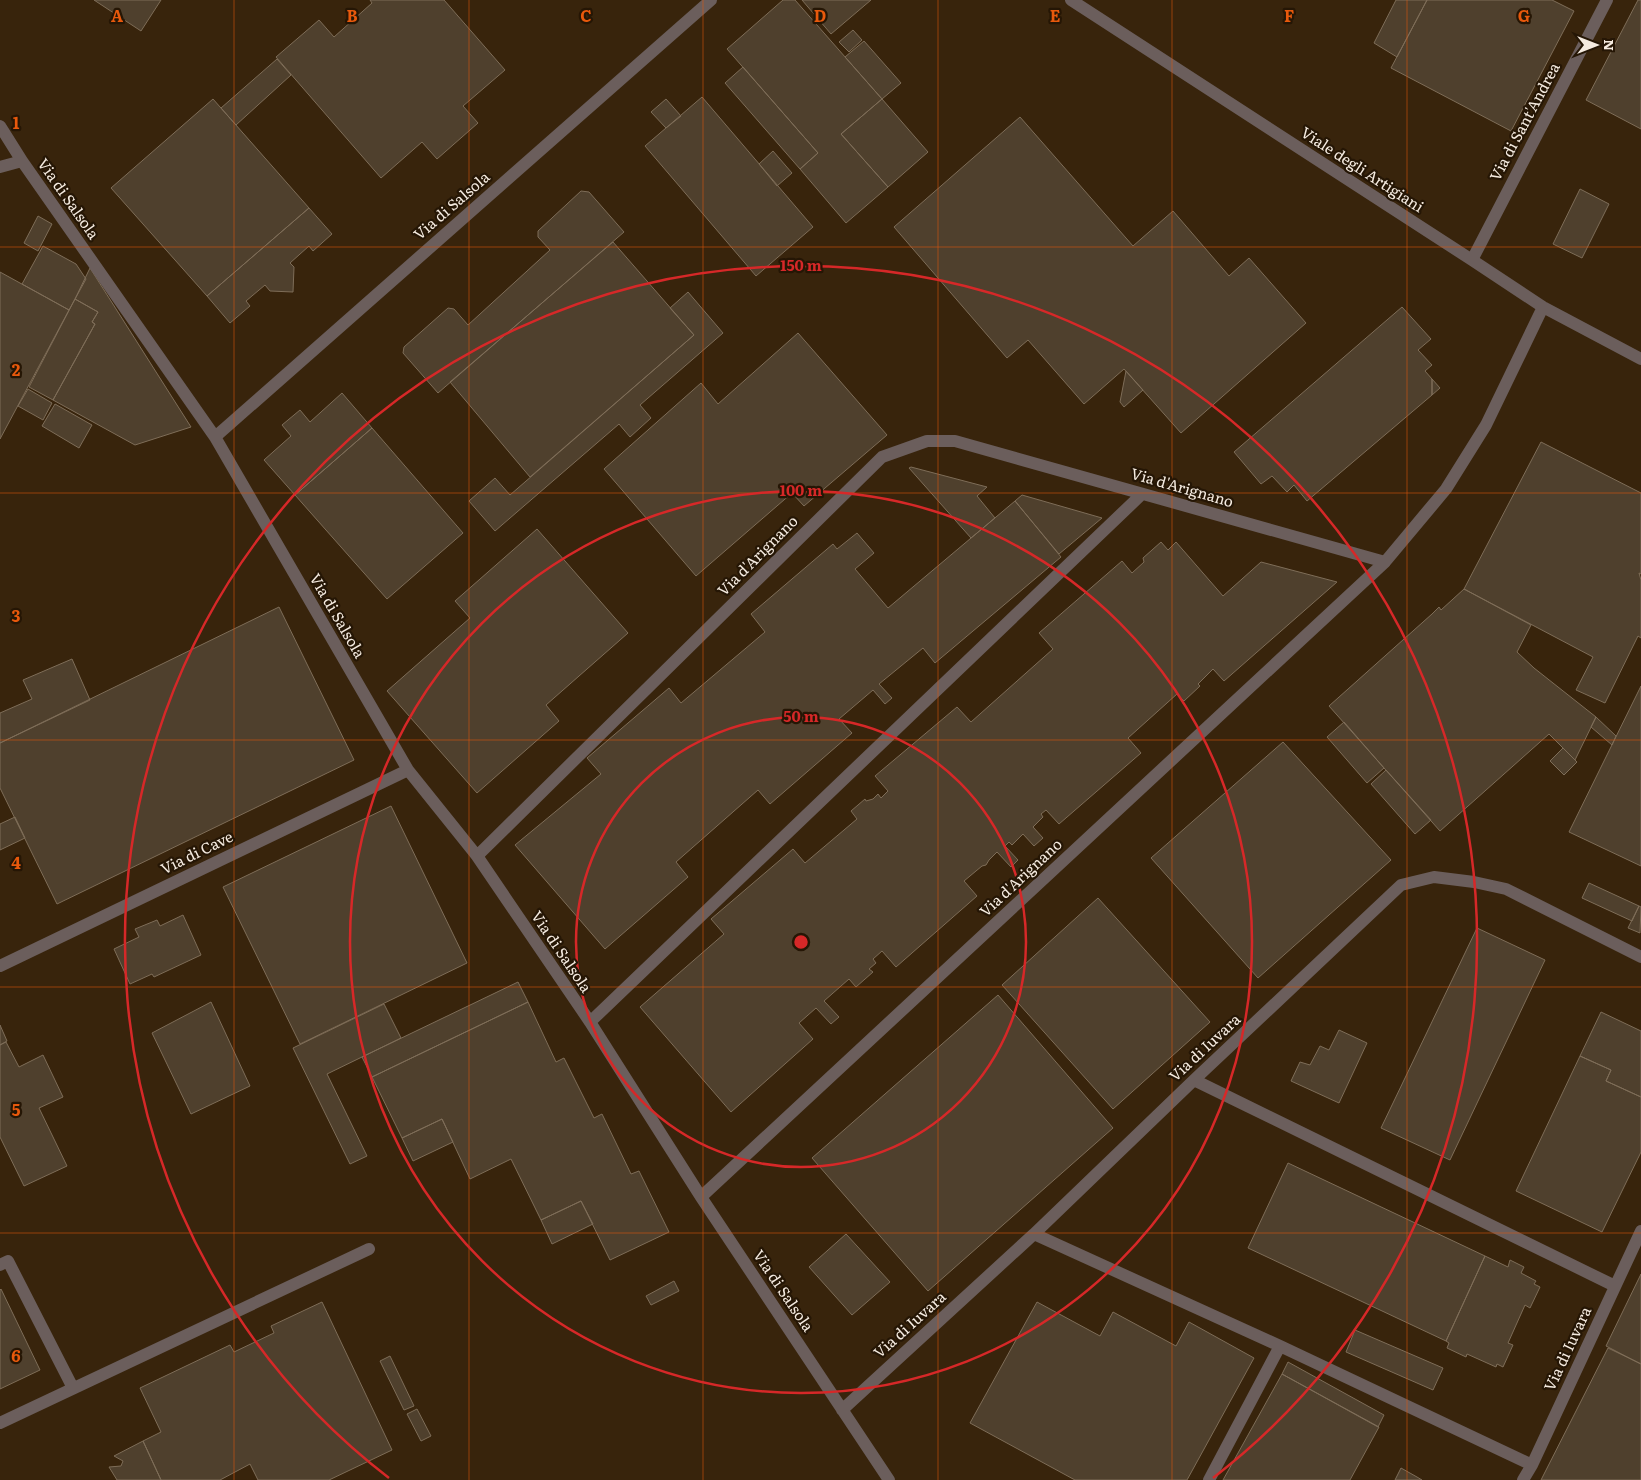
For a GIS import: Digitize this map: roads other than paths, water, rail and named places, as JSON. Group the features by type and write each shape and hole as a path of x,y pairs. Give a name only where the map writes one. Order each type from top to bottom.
{"street":[{"name":"Via di Salsola","path":"215,437 711,0"},
{"name":"Viale degli Artigiani","path":"1070,0 1543,307 1641,359"},
{"name":"Via di Sant'Andrea","path":"1472,260 1607,0"},
{"name":"Via di Salsola","path":"0,126 22,161 215,437 408,770 477,856 590,1022 701,1197 889,1480"},
{"path":"0,167 22,161"},
{"name":"Via d'Arignano","path":"701,1197 1385,562 1446,489 1481,433 1543,307"},
{"name":"Via d'Arignano","path":"477,856 882,457 927,441 955,441 1385,562"},
{"path":"590,1022 1142,494"},
{"name":"Via di Cave","path":"0,966 408,770"},
{"name":"Via di Iuvara","path":"842,1410 1034,1234 1401,885 1434,877 1474,882 1506,889 1641,957"},
{"path":"1194,1080 1615,1286"},
{"name":"Via di Iuvara","path":"1523,1480 1532,1465 1641,1231"},
{"path":"1034,1234 1280,1346 1532,1465"},
{"path":"0,1423 369,1249"},
{"path":"0,1265 8,1261 73,1388"},
{"path":"1209,1480 1280,1346"}]}
